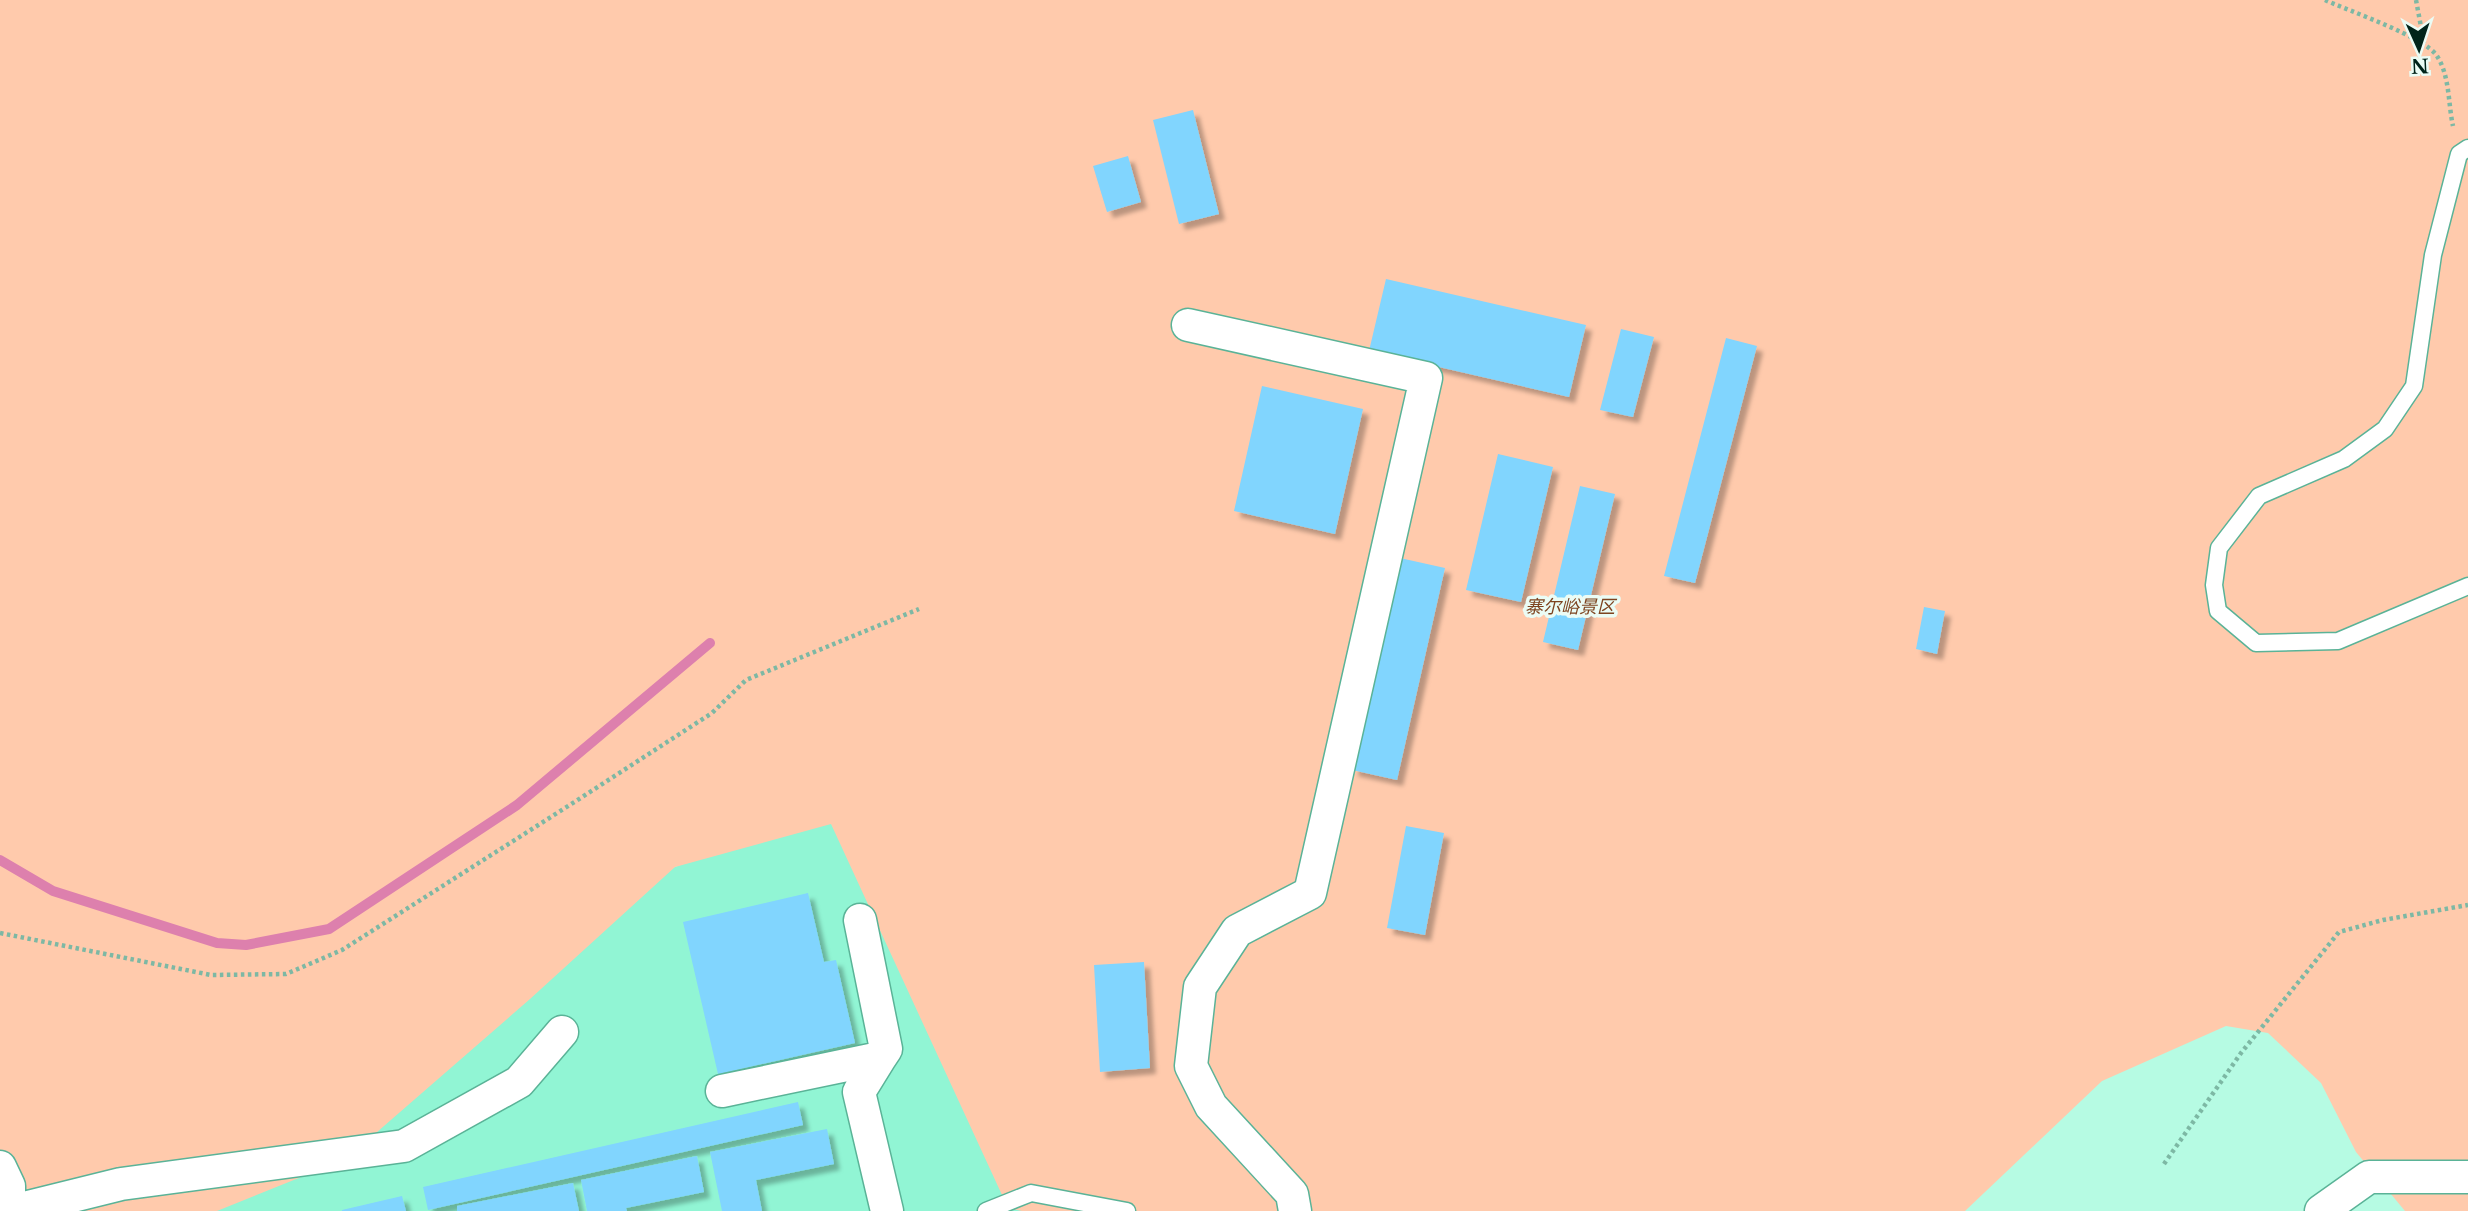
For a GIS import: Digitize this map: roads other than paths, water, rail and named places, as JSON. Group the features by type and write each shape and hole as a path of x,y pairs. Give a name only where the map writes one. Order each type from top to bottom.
{"street":[{"path":"1188,325 1426,378 1310,894 1237,931 1200,987 1191,1066 1211,1106 1292,1194 1295,1211"},
{"path":"860,920 887,1049 859,1092 887,1211"},
{"path":"0,1167 9,1186 11,1211 121,1184 404,1146 519,1082 562,1032"},
{"path":"722,1091 880,1058"},
{"path":"2321,1211 2369,1177 2468,1177"}],"lane":[{"path":"2464,151 2433,254 2414,386 2385,429 2344,459 2259,496 2219,548 2214,585 2218,611 2256,643 2338,641 2468,586"},
{"path":"986,1211 1031,1193 1127,1211"}],"waterway":[{"path":"0,860 53,891 217,943 246,945 329,929 517,805 710,643"}],"park label":[{"name":"寨尔峪景区","path":"1570,607"}]}
